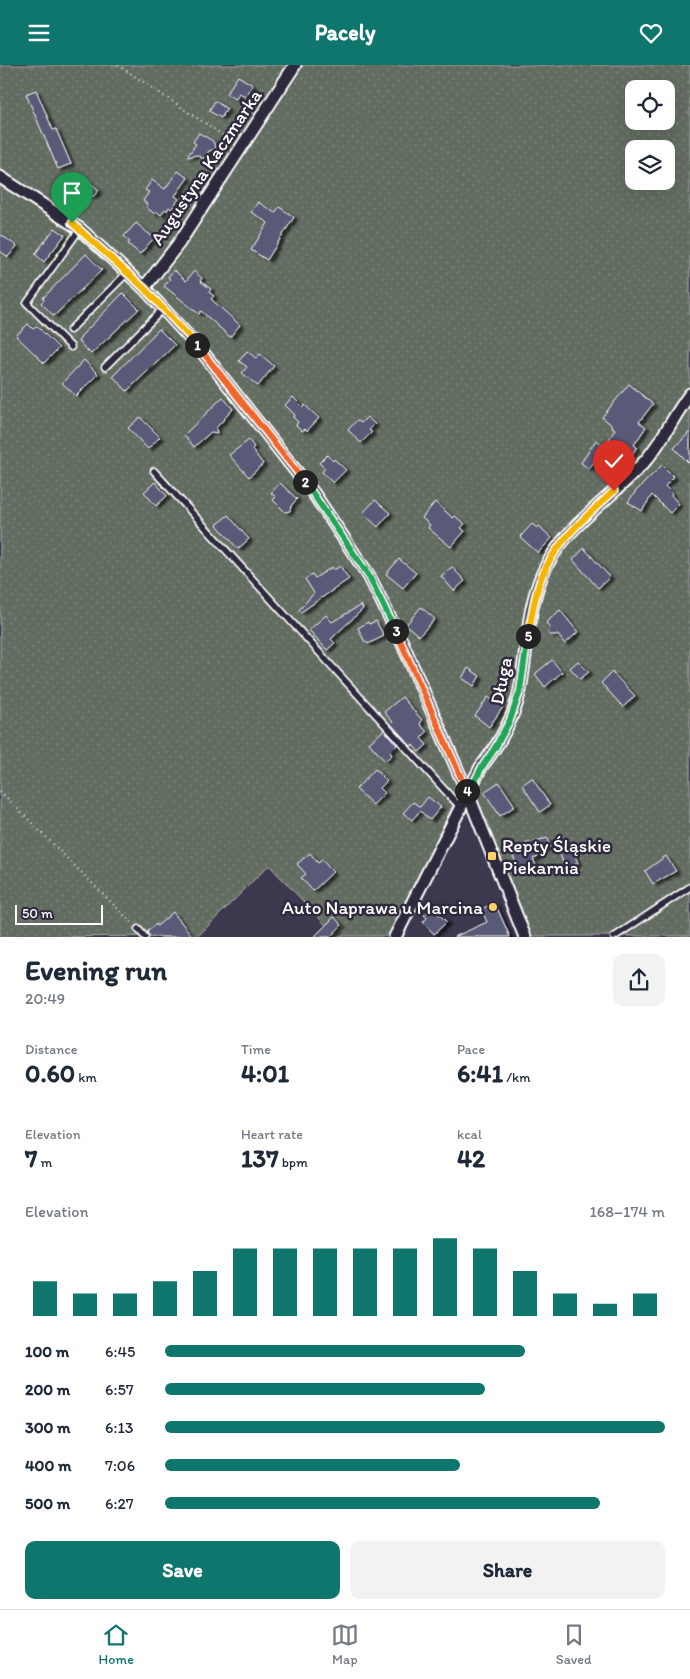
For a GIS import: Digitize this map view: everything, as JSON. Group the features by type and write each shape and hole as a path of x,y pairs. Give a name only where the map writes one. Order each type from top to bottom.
{"street":[{"name":"Augustyna Kaczmarka","path":"144,288 178,243 295,65"},
{"path":"0,177 80,229 128,272 164,308 206,356 308,486 369,576 401,640 468,794 525,937"},
{"name":"Długa","path":"395,937 482,767 506,731 520,691 525,650 537,591 549,562 567,536 649,457 690,394"}],"lane":[{"path":"71,347 27,303 80,229"},
{"path":"70,330 128,272"},
{"path":"105,367 164,308"},
{"path":"154,471 461,808"},
{"path":"614,937 690,887"},
{"path":"138,929 146,937"}],"path":[{"path":"118,65 241,147"},
{"path":"0,791 138,929"}],"shaded area":[{"path":"0,65 690,65 690,936 531,936 465,779 391,936 336,936 269,865 198,936 0,937"}],"building":[{"path":"238,76 253,85 245,97 239,93 236,99 226,94"},
{"path":"36,90 53,130 56,129 71,164 58,169 26,94"},
{"path":"215,101 227,109 221,118 209,111"},
{"path":"199,133 213,141 216,149 209,151 203,159 197,155 187,157 196,144 193,142"},
{"path":"178,171 188,178 175,196 179,199 171,209 169,207 167,211 165,209 161,215 156,211 155,214 147,208 147,204 143,201 149,192 145,190 152,180 165,189"},
{"path":"88,181 99,190 93,197 91,195 88,197 80,190"},
{"path":"258,202 275,213 279,207 294,217 267,260 251,250 268,223 251,212"},
{"path":"136,223 154,238 140,254 128,244 130,242 124,236"},
{"path":"55,228 65,235 44,262 35,254"},
{"path":"0,234 17,246 8,257 0,251"},
{"path":"86,254 102,270 54,316 41,303 44,300 43,298"},
{"path":"174,270 186,281 194,271 202,278 200,281 211,289 209,292 214,296 211,299 240,325 230,337 201,311 199,314 164,286"},
{"path":"123,293 139,309 91,354 78,341 80,337"},
{"path":"28,324 33,329 37,326 59,348 44,363 16,336"},
{"path":"159,329 175,345 127,391 113,376"},
{"path":"247,351 256,358 260,354 274,366 258,386 242,373 247,367 239,361"},
{"path":"84,360 98,374 76,396 62,383"},
{"path":"629,384 653,404 639,422 646,427 634,445 637,447 627,462 605,447 589,469 581,463 596,440 605,446 615,429 602,417"},
{"path":"223,397 233,409 216,428 217,433 211,432 194,447 184,435"},
{"path":"293,397 319,418 307,431 305,429 302,431 296,425 298,422 293,417 295,415 285,405"},
{"path":"140,417 160,437 148,449 128,428"},
{"path":"367,417 375,424 369,430 372,432 361,443 348,430 357,420 361,423"},
{"path":"690,432 690,464 674,448"},
{"path":"249,440 254,447 252,449 263,464 249,477 229,455"},
{"path":"327,455 346,470 333,483 322,472 325,468 319,463"},
{"path":"662,465 674,477 665,486 679,504 670,513 652,495 642,511 628,502 636,491"},
{"path":"155,482 167,496 156,506 144,492"},
{"path":"280,483 297,499 291,506 290,511 285,512 273,500 276,497 271,493"},
{"path":"375,500 390,513 378,527 363,513"},
{"path":"435,502 453,518 455,516 465,524 461,528 465,531 451,547 428,528 430,525 422,518"},
{"path":"228,515 249,539 238,549 217,525"},
{"path":"532,524 537,528 539,526 552,538 538,553 520,537"},
{"path":"584,548 610,577 598,588 573,560"},
{"path":"399,559 416,573 403,588 386,574"},
{"path":"340,566 349,579 301,612 299,610 314,593 305,579 312,574 315,578 332,567 334,570"},
{"path":"452,567 465,581 454,591 441,576"},
{"path":"361,605 363,609 331,639 335,643 327,650 309,630 326,615 332,622"},
{"path":"421,607 435,619 419,636 406,625"},
{"path":"560,610 578,632 565,644 558,635 549,635 550,627 546,623"},
{"path":"376,621 384,636 368,644 358,628 368,622 369,624"},
{"path":"552,660 562,672 545,687 535,674"},
{"path":"578,661 589,672 580,679 570,668"},
{"path":"468,668 480,676 474,686 462,678"},
{"path":"612,672 635,696 623,707 601,683"},
{"path":"402,697 422,720 420,724 427,732 421,738 427,745 419,752 391,724 393,722 384,712"},
{"path":"488,697 503,707 489,727 475,716"},
{"path":"384,730 397,745 390,752 392,755 385,761 369,743"},
{"path":"375,769 387,781 380,788 385,793 373,805 356,789"},
{"path":"532,778 550,805 540,812 522,785"},
{"path":"499,782 515,806 500,816 484,792"},
{"path":"428,797 441,807 430,820 420,811 412,820 403,813 413,802 420,807"},
{"path":"548,838 550,847 536,852 538,857 533,859 536,865 520,872 512,853 527,847 526,843"},
{"path":"571,846 578,863 565,868 559,851"},
{"path":"310,853 318,863 322,860 333,872 313,891 301,878 306,874 297,864"},
{"path":"666,856 676,871 653,884 645,871"},
{"path":"495,903 510,937 454,937 487,922 481,909"},
{"path":"432,908 447,922 434,934 423,922 427,918 424,915"},
{"path":"173,912 193,937 150,937 147,932"},
{"path":"334,917 342,925 330,937 314,937"}],"place":[{"name":"Repty Śląskie Piekarnia","path":"492,856"},
{"name":"Auto Naprawa u Marcina","path":"493,907"}],"route":[{"path":"72,223 128,272 164,308 260,423 314,494 369,576 401,640 468,794 482,767 506,731 514,709 520,691 525,650 542,575 556,550 567,536 614,491"}]}
